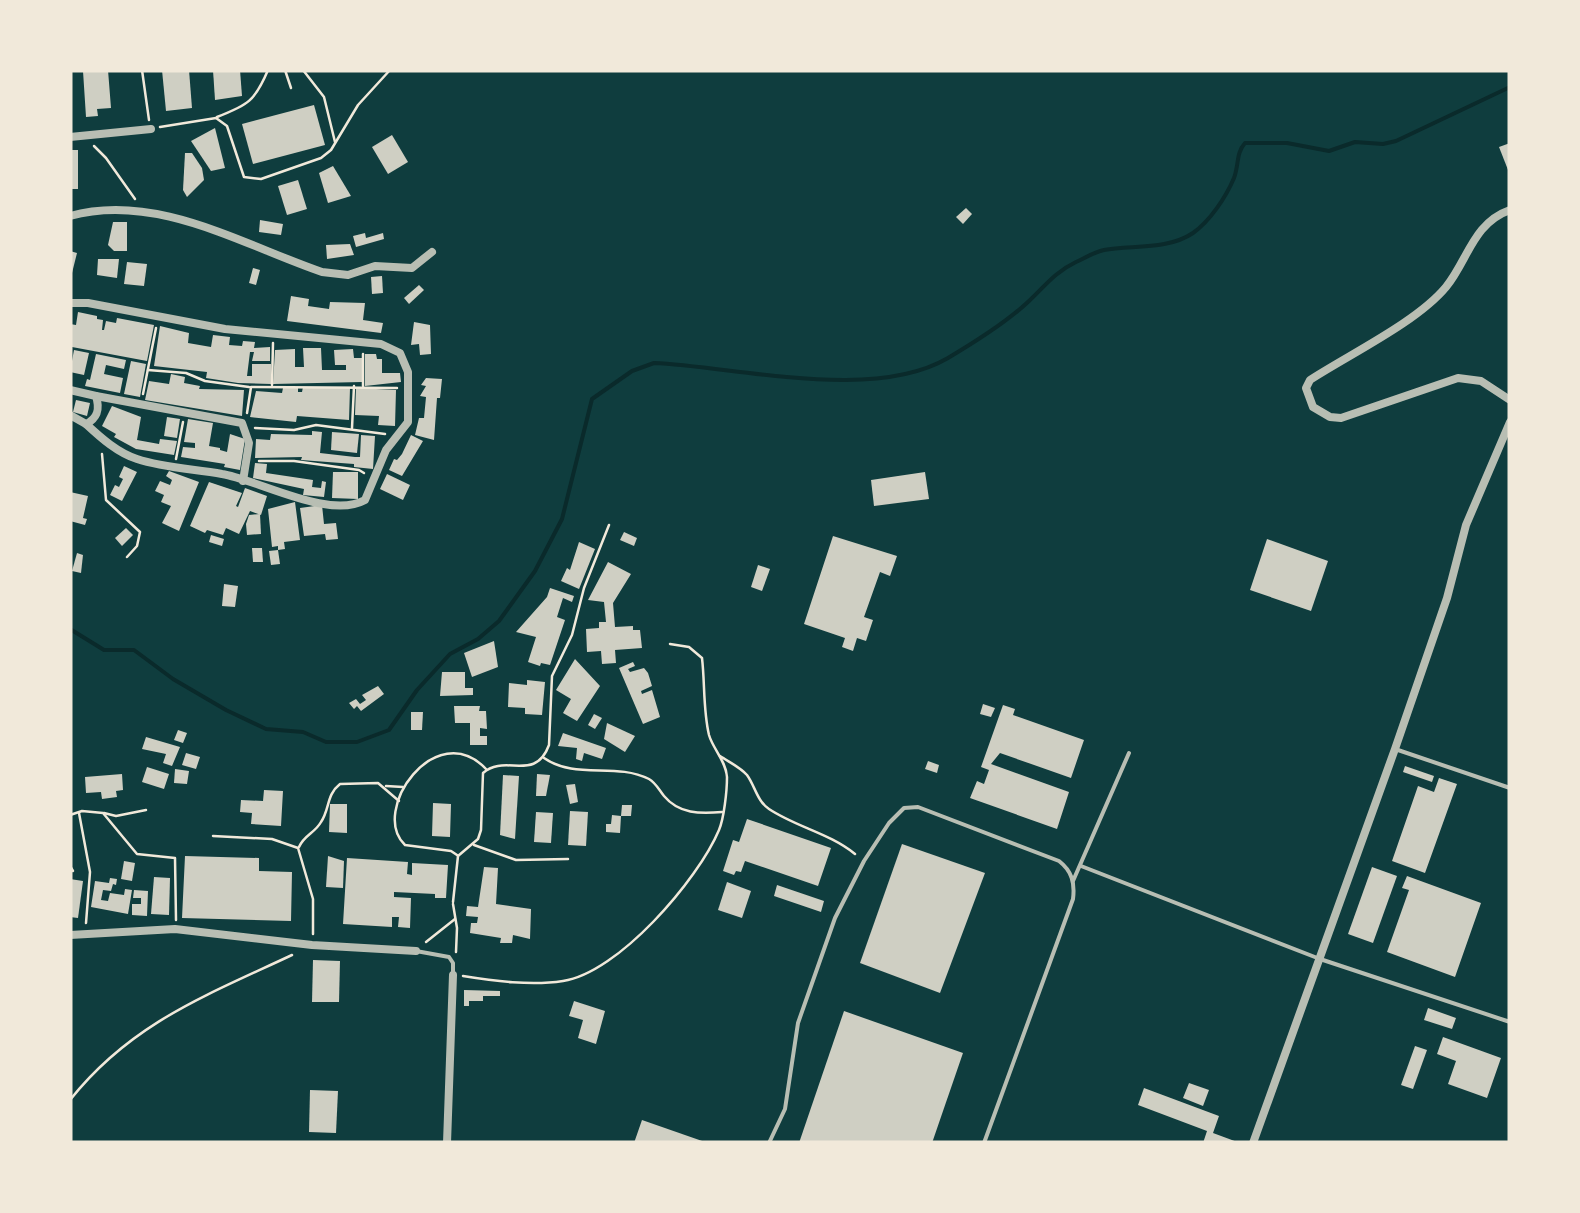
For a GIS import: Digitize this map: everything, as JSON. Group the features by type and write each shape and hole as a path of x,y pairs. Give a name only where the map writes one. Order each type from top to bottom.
{"street":[{"path":"72,137 151,129"},
{"path":"70,216 112,208 157,214 322,272 348,275 375,266 412,268 432,252"},
{"path":"1510,210 1488,222 1475,237 1444,289 1390,330 1310,380 1306,388 1313,407 1330,417 1342,418 1458,378 1481,381 1510,400"},
{"path":"70,303 274,334 390,346 406,364 409,388 408,422 386,450 365,500 350,505 302,499 226,474 139,460 70,416"},
{"path":"70,390 245,426 243,481"},
{"path":"86,424 98,412 96,396"},
{"path":"1253,1143 1447,598 1466,525 1510,422"},
{"path":"70,935 175,929 312,945 416,951"},
{"path":"448,1143 453,974"}],"lane":[{"path":"1395,748 1510,788"},
{"path":"1073,881 1129,753"},
{"path":"769,1143 785,1108 798,1022 835,918 889,823 904,808 918,806 1058,861 1073,881 1073,899 984,1143"},
{"path":"1081,866 1320,958 1510,1022"},
{"path":"416,951 448,957 453,963 453,974"}],"path":[{"path":"142,70 151,129 216,118 248,103 257,95 268,70"},
{"path":"285,70 291,88"},
{"path":"303,70 324,97 335,143"},
{"path":"216,118 228,126 239,169 252,179 322,158 358,105 390,70"},
{"path":"72,137 95,147 134,198 157,214"},
{"path":"141,406 158,318"},
{"path":"272,386 274,334"},
{"path":"364,341 364,387"},
{"path":"148,370 175,371 205,381 251,387 409,388"},
{"path":"352,430 354,386"},
{"path":"251,387 245,426 294,430 316,424 396,436"},
{"path":"175,465 185,414"},
{"path":"102,438 106,500 140,532 137,546 127,557"},
{"path":"246,460 294,461 359,470 374,480"},
{"path":"486,769 526,766 542,757 549,744 552,676 572,635 584,588 609,525"},
{"path":"453,904 457,928 453,974 492,981 562,982 598,968 638,937 698,870 720,828 727,777 709,737 702,658 690,647 670,644"},
{"path":"458,856 451,851 405,845 396,830 399,801 404,787 427,762 441,754 464,755 478,760 486,769"},
{"path":"718,754 748,777 763,805 798,826 831,837 864,861"},
{"path":"542,757 560,769 621,772 647,778 684,811 722,812"},
{"path":"416,951 455,921 458,856 481,830 482,779 486,769"},
{"path":"70,1100 119,1047 141,1031 178,1009 312,945 314,899 298,848 303,838 323,820 333,788 360,781 404,787"},
{"path":"385,786 399,801"},
{"path":"70,815 102,812 116,816 146,810"},
{"path":"79,812 90,872 87,935"},
{"path":"102,812 137,854 175,858 175,929"},
{"path":"213,836 272,839 298,848"},
{"path":"472,844 516,860 568,859"},
{"path":"70,866 73,871"}],"building":[{"path":"108,70 111,108 97,109 98,116 86,117 83,71"},
{"path":"162,70 189,70 192,108 166,111"},
{"path":"213,70 240,70 242,96 215,100"},
{"path":"314,105 325,145 253,164 242,124"},
{"path":"215,128 225,168 211,171 191,141"},
{"path":"392,135 408,162 388,174 372,147"},
{"path":"1510,143 1510,175 1499,147"},
{"path":"70,150 78,150 78,189 70,189"},
{"path":"185,153 192,153 202,168 204,180 187,197 183,190"},
{"path":"333,166 351,196 328,203 319,173"},
{"path":"298,180 307,209 287,215 278,186"},
{"path":"966,208 972,214 963,224 956,217"},
{"path":"260,220 283,224 281,235 259,232"},
{"path":"113,222 127,222 127,251 114,251 108,245"},
{"path":"365,233 366,238 383,233 384,239 356,247 353,236"},
{"path":"350,244 354,255 327,259 326,245"},
{"path":"70,251 77,253 71,277 70,277"},
{"path":"98,259 119,259 117,278 97,275"},
{"path":"127,262 147,264 144,286 124,284"},
{"path":"253,268 260,270 256,285 249,283"},
{"path":"382,276 383,293 372,294 371,277"},
{"path":"419,285 424,290 409,304 404,298"},
{"path":"291,296 309,299 308,306 329,309 330,302 365,303 363,320 383,323 381,333 287,321"},
{"path":"78,312 103,320 102,330 106,321 116,323 117,318 154,325 147,361 72,347 70,324 76,325"},
{"path":"414,322 430,325 431,354 420,355 419,344 411,345"},
{"path":"160,326 189,333 188,343 211,347 213,335 230,337 229,345 242,346 243,341 255,342 254,348 270,347 270,361 252,361 254,352 250,352 247,376 252,376 252,364 271,364 271,384 238,383 206,378 207,372 154,366"},
{"path":"303,348 321,348 322,370 346,370 346,365 335,365 334,350 353,349 354,358 362,358 362,382 273,384 275,350 295,349 295,367 304,367"},
{"path":"74,350 89,353 84,375 70,372"},
{"path":"96,354 126,360 124,369 106,365 104,374 123,378 120,393 85,386"},
{"path":"365,354 376,354 377,359 382,359 382,373 400,373 401,382 365,386"},
{"path":"131,361 146,364 140,397 124,394"},
{"path":"171,374 185,377 184,383 200,386 199,389 244,390 242,416 145,400 149,381 169,384"},
{"path":"426,378 442,379 434,440 415,435 419,418 424,418 426,397 420,396"},
{"path":"303,387 350,388 349,420 297,416 296,422 250,417 256,391 282,393 283,388 298,388 302,392"},
{"path":"356,388 396,390 395,426 378,425 379,416 355,415"},
{"path":"76,400 90,403 87,416 73,412"},
{"path":"112,406 141,417 137,440 159,444 160,439 177,441 174,455 136,449 114,437 116,434 102,426"},
{"path":"167,417 180,419 177,438 164,436"},
{"path":"188,419 213,423 209,446 220,450 227,452 230,434 245,439 240,470 181,457 183,447 195,448 195,443 184,442"},
{"path":"312,431 322,432 320,453 355,457 360,457 361,435 375,436 373,469 301,460 302,457 255,458 256,439 270,440 271,434 312,435"},
{"path":"332,432 359,434 357,453 331,450"},
{"path":"411,435 423,441 402,476 389,470"},
{"path":"255,463 267,464 266,473 313,480 312,487 321,488 322,481 326,482 324,497 303,495 304,489 253,478"},
{"path":"124,466 137,472 122,501 110,495 123,479 119,477"},
{"path":"169,471 199,482 179,531 162,523 171,506 161,502 164,495 155,491 160,481 170,485 172,480 166,476"},
{"path":"333,472 358,472 358,499 332,498"},
{"path":"925,472 929,499 874,506 871,480"},
{"path":"387,474 410,485 403,500 380,489"},
{"path":"209,482 242,493 238,507 245,488 267,496 261,515 250,511 239,534 226,528 223,535 207,530 205,533 190,526"},
{"path":"70,492 88,496 85,525 70,521"},
{"path":"295,502 300,540 284,542 285,549 278,550 278,546 272,547 268,509"},
{"path":"322,505 324,524 336,523 338,539 326,540 325,534 304,536 300,508"},
{"path":"260,514 261,534 247,535 249,515"},
{"path":"126,528 133,535 122,546 115,538"},
{"path":"624,532 637,538 634,546 620,540"},
{"path":"211,535 224,539 222,546 209,542"},
{"path":"833,536 897,556 890,576 880,572 864,617 873,620 866,641 857,638 853,651 842,647 845,638 804,624"},
{"path":"1267,539 1328,561 1311,611 1250,590"},
{"path":"579,542 595,549 579,589 561,581 567,568 570,570"},
{"path":"252,548 262,548 263,562 253,562"},
{"path":"278,550 280,564 271,565 269,551"},
{"path":"77,553 83,555 81,573 72,571"},
{"path":"608,562 631,574 613,603 615,627 633,626 633,630 640,630 642,648 615,650 616,663 602,664 601,651 587,652 586,629 599,628 599,622 606,622 604,602 588,600"},
{"path":"758,565 770,569 762,591 751,587"},
{"path":"224,584 238,586 235,607 222,606"},
{"path":"550,588 574,596 572,602 563,598 557,617 565,620 550,665 540,666 528,662 536,637 516,632 547,597"},
{"path":"494,641 498,667 472,677 464,653"},
{"path":"575,659 600,686 577,721 563,713 571,699 556,690"},
{"path":"633,662 635,666 628,669 630,672 644,668 648,673 652,686 641,691 642,694 652,690 660,717 643,724 619,668"},
{"path":"442,672 465,672 465,688 473,688 473,695 440,696"},
{"path":"527,680 545,682 542,715 508,707 509,683 527,685"},
{"path":"378,686 384,694 361,711 349,703 356,699 360,704 366,700 362,695"},
{"path":"983,704 995,708 991,717 980,714"},
{"path":"1003,705 1015,709 1013,715 1084,740 1071,778 1000,753 991,764 1069,792 1057,829 970,798 977,781 984,784 989,770 981,767"},
{"path":"454,706 480,706 479,711 486,711 487,729 480,728 480,736 487,736 487,745 470,745 470,723 455,723"},
{"path":"411,712 423,712 422,730 411,730"},
{"path":"594,714 602,718 595,729 588,725"},
{"path":"607,723 635,736 625,752 604,739"},
{"path":"178,730 187,733 183,743 174,740"},
{"path":"563,733 606,748 602,759 584,753 582,761 576,759 577,748 558,746"},
{"path":"146,737 180,747 172,766 163,763 166,754 142,749"},
{"path":"186,753 200,757 196,769 182,765"},
{"path":"928,761 939,765 937,773 925,769"},
{"path":"1405,766 1434,776 1432,782 1403,772"},
{"path":"147,767 169,774 164,789 142,782"},
{"path":"175,769 189,771 187,784 174,783"},
{"path":"122,774 123,790 116,791 117,797 102,799 101,792 86,793 85,777"},
{"path":"537,774 550,775 546,796 536,796"},
{"path":"503,775 519,776 515,839 500,835"},
{"path":"1439,778 1457,784 1425,873 1392,861 1418,786 1434,792"},
{"path":"575,784 578,802 570,804 566,785"},
{"path":"264,790 283,791 281,826 251,824 252,813 240,812 241,800 263,801"},
{"path":"433,803 451,804 450,837 432,836"},
{"path":"330,804 347,804 347,833 329,832"},
{"path":"622,805 632,805 631,816 621,816"},
{"path":"570,811 588,812 586,846 568,845"},
{"path":"536,812 553,813 551,843 534,842"},
{"path":"612,815 621,816 620,833 606,832"},
{"path":"747,819 831,848 818,886 745,861 741,872 734,875 723,871 733,840 739,842"},
{"path":"902,844 985,873 940,993 860,963"},
{"path":"185,856 259,858 259,871 292,872 291,921 182,918"},
{"path":"328,856 344,861 343,888 326,887"},
{"path":"347,858 408,862 407,874 412,875 412,863 448,865 446,898 394,892 394,897 411,898 410,928 398,927 399,917 392,917 392,927 343,924"},
{"path":"124,861 135,863 132,881 121,879"},
{"path":"484,867 498,868 496,904 531,909 530,939 513,935 512,943 500,943 501,938 470,933 471,923 477,923 478,917 466,916 467,906 478,907"},
{"path":"1372,867 1397,876 1373,943 1348,934"},
{"path":"1407,876 1481,903 1455,977 1387,952 1409,890 1402,888"},
{"path":"154,877 170,878 169,915 151,914"},
{"path":"110,878 117,879 116,885 111,891 103,890 101,900 108,901 110,893 124,895 125,889 132,890 128,914 91,907 95,881 109,883"},
{"path":"70,879 83,881 78,918 70,917"},
{"path":"727,882 751,891 742,918 718,910"},
{"path":"777,885 824,901 821,912 774,896"},
{"path":"134,890 148,891 147,916 132,915 132,904 141,904 141,898 133,898"},
{"path":"313,960 340,961 339,1002 312,1002"},
{"path":"464,990 500,991 500,996 483,996 483,1001 469,1001 469,1006 464,1006"},
{"path":"574,1001 605,1011 596,1044 578,1038 583,1020 569,1016"},
{"path":"1428,1008 1456,1018 1452,1029 1424,1020"},
{"path":"844,1011 963,1053 932,1143 799,1143"},
{"path":"1443,1037 1501,1058 1487,1098 1448,1084 1456,1061 1437,1054"},
{"path":"1415,1046 1427,1050 1413,1089 1401,1085"},
{"path":"1189,1083 1209,1090 1203,1106 1183,1098"},
{"path":"1144,1088 1219,1116 1213,1133 1240,1143 1203,1143 1207,1131 1138,1105"},
{"path":"310,1090 338,1091 336,1133 309,1132"},
{"path":"642,1120 705,1142 705,1143 634,1143"}],"waterway":[{"path":"70,629 104,650 134,650 173,679 266,729 303,732 326,742 357,742 389,730 417,690 450,654 478,639 499,621 535,571 562,519 592,399 632,371 654,363 844,380 917,371 948,358 990,331 1076,262 1104,250 1161,245 1193,233 1227,193 1245,143 1287,143 1329,151 1355,142 1383,144 1510,87"}]}
